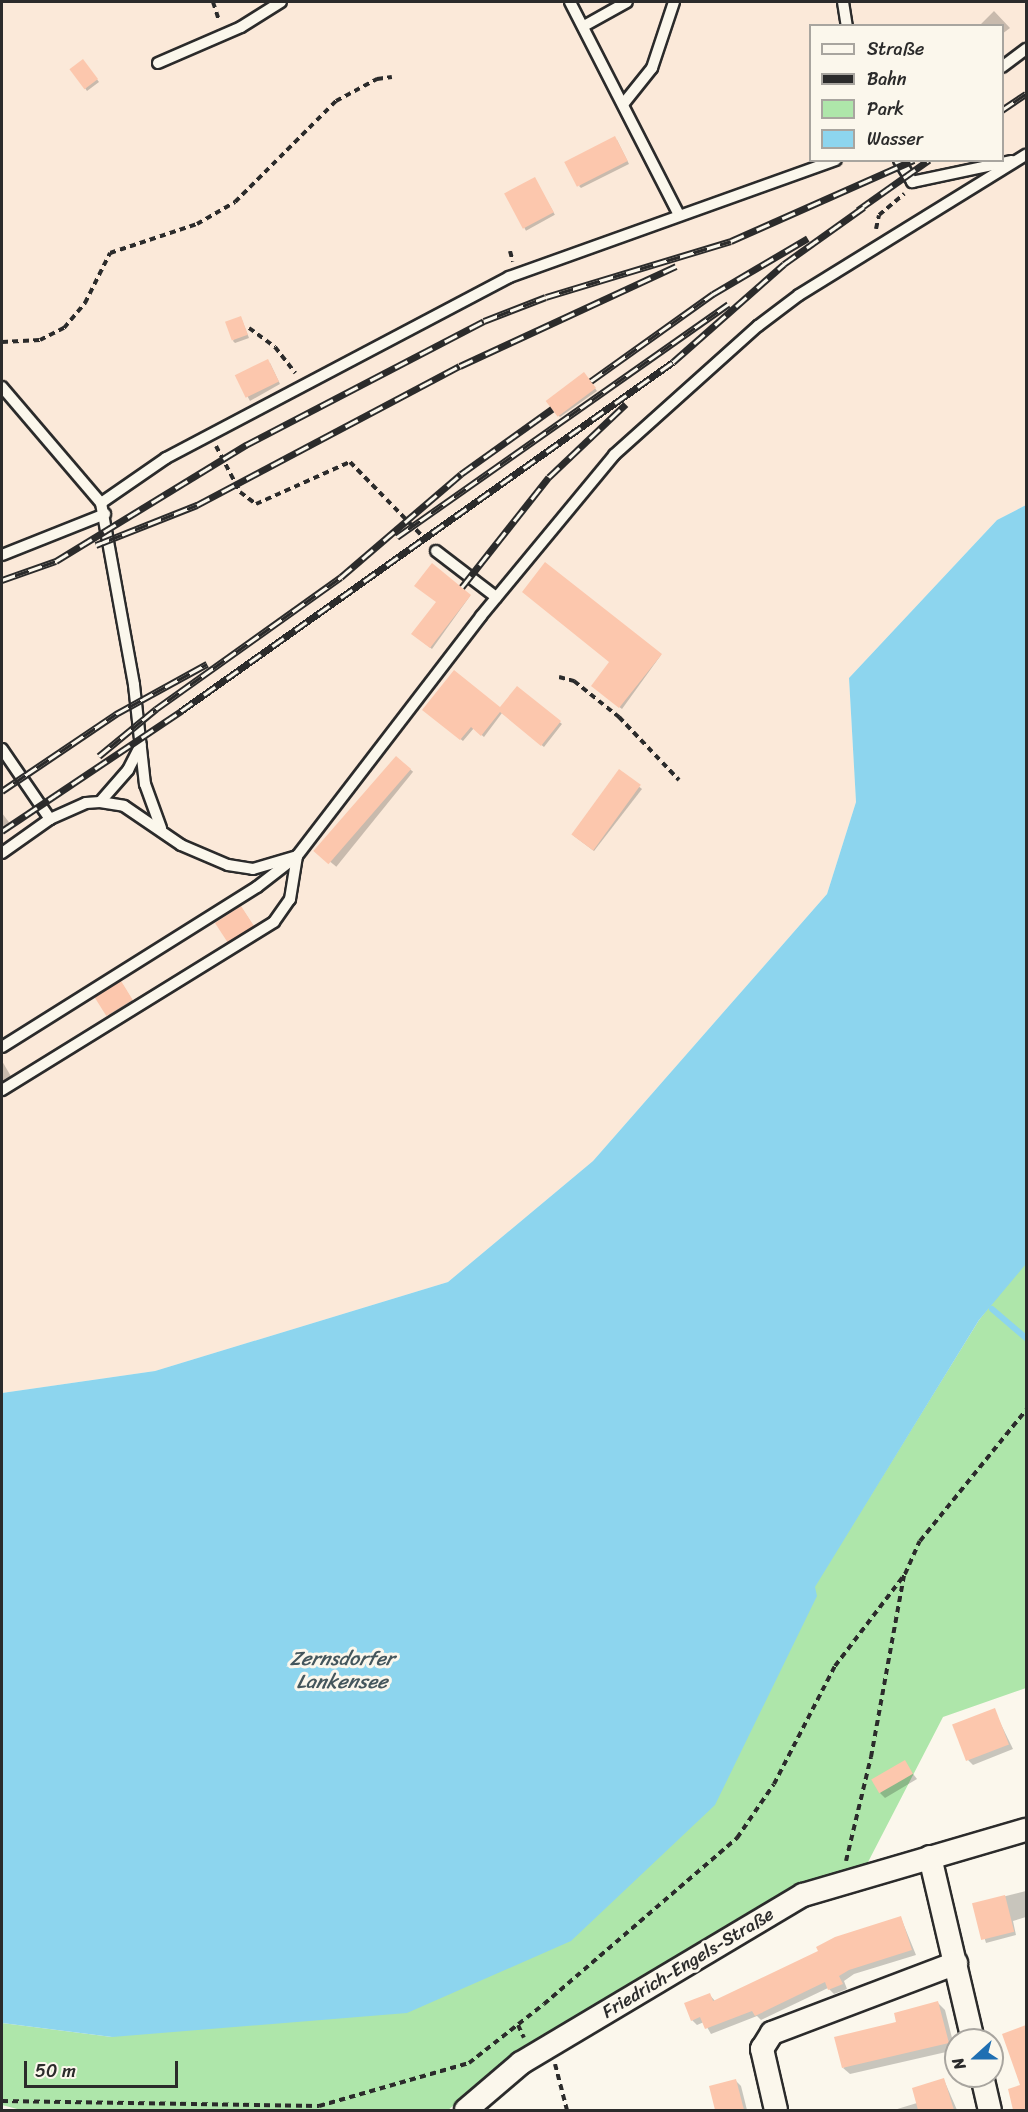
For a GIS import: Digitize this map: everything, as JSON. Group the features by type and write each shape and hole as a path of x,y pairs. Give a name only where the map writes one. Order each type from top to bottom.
{"street":[{"name":"Friedrich-Engels-Straße","path":"466,2110 521,2063 535,2045 803,1895 1026,1830"},
{"path":"930,1857 970,2028"},
{"path":"776,2110 762,2049 772,2033 956,1963"},
{"path":"985,2088 990,2110"}],"lane":[{"path":"158,63 241,27 281,2"},
{"path":"570,2 624,102 679,215"},
{"path":"584,26 627,2"},
{"path":"624,102 652,68 674,2"},
{"path":"843,2 847,24"},
{"path":"1004,66 1026,49"},
{"path":"1004,161 1024,157"},
{"path":"2,1047 257,887 297,856 496,597 588,482 641,430 758,326 799,295 1024,157"},
{"path":"101,502 140,473 508,277 830,162"},
{"path":"899,162 912,182 1002,162"},
{"path":"2,387 101,502 105,514 150,805 163,831"},
{"path":"2,555 105,514"},
{"path":"436,551 496,597"},
{"path":"100,802 128,770 141,745"},
{"path":"2,749 50,819"},
{"path":"2,853 50,819 86,802 100,802 124,806 203,858 228,865 253,869 297,856"},
{"path":"2,1090 274,922 290,899 297,856"}],"path":[{"path":"2,342 40,340 64,328 85,303 110,253 197,224 235,201 271,170 336,101 377,79 392,77"},
{"path":"877,248 879,215 912,182"},
{"path":"249,328 275,348 302,386"},
{"path":"211,434 236,486 255,504 350,462 436,551"},
{"path":"559,677 574,681 619,717 679,780"},
{"path":"2,2101 319,2106 469,2063 518,2025 737,1838 774,1784 835,1666 905,1574 920,1541 1026,1410"},
{"path":"840,1883 871,1757 905,1574"},
{"path":"518,2025 557,2067 567,2110"}],"shaded area":[{"path":"2,2 1026,2 1026,505 997,520 849,678 856,802 827,894 593,1161 448,1282 155,1371 2,1393"}],"green space":[{"path":"1026,1260 1026,1688 943,1717 866,1866 512,2059 448,2110 21,2110 2,2105 2,2023 112,2037 814,1587 979,1320"}],"water":[{"name":"Zernsdorfer Lankensee","path":"1026,505 1026,1264 979,1320 815,1587 817,1596 715,1805 571,1941 407,2013 112,2037 2,2023 2,1393 155,1371 448,1282 593,1161 827,894 856,802 849,678 997,520"}],"building":[{"path":"83,59 98,79 84,89 69,69"},
{"path":"615,136 628,161 577,187 564,162"},
{"path":"535,177 554,212 523,229 504,193"},
{"path":"241,316 248,335 232,341 225,322"},
{"path":"268,359 279,381 246,398 235,375"},
{"path":"584,372 596,388 558,417 546,401"},
{"path":"545,562 662,654 619,708 591,686 609,662 522,592"},
{"path":"432,563 471,595 430,648 411,634 436,602 414,586"},
{"path":"454,670 500,707 517,686 561,721 541,746 500,712 481,736 471,727 460,740 422,710"},
{"path":"396,756 411,769 328,864 313,851"},
{"path":"619,769 641,785 593,850 571,835"},
{"path":"241,906 254,926 228,943 215,923"},
{"path":"121,981 133,1000 106,1016 95,997"},
{"path":"995,1708 1009,1744 966,1761 952,1724"},
{"path":"905,1760 913,1774 879,1793 871,1780"},
{"path":"1005,1895 1014,1932 981,1940 972,1903"},
{"path":"901,1916 912,1950 849,1970 839,1976 843,1984 828,1990 825,1982 755,2016 752,2011 705,2029 700,2017 691,2021 684,2003 710,1993 713,2001 818,1951 816,1947 835,1937"},
{"path":"938,2001 945,2028 944,2044 842,2068 834,2037 896,2022 894,2013"},
{"path":"1026,2025 1026,2110 1013,2110 1008,2089 1020,2085 1004,2040 1004,2033"},
{"path":"944,2078 944,2088 947,2088 954,2110 918,2110 912,2088"},
{"path":"736,2079 744,2110 715,2110 709,2086"}],"waterway":[{"path":"992,1309 1026,1338"}],"railway":[{"path":"1004,109 1026,94"},
{"path":"2,580 56,561 246,445 484,321 546,297 731,241 909,162"},
{"path":"858,210 926,162"},
{"path":"2,831 181,711 673,362 784,264 864,207"},
{"path":"591,381 713,294 808,238"},
{"path":"96,545 197,505 460,366 676,266"},
{"path":"397,537 728,304"},
{"path":"462,587 549,477 626,404"},
{"path":"99,756 156,709 341,577 461,474 552,409"},
{"path":"2,791 116,714 207,664"}]}
